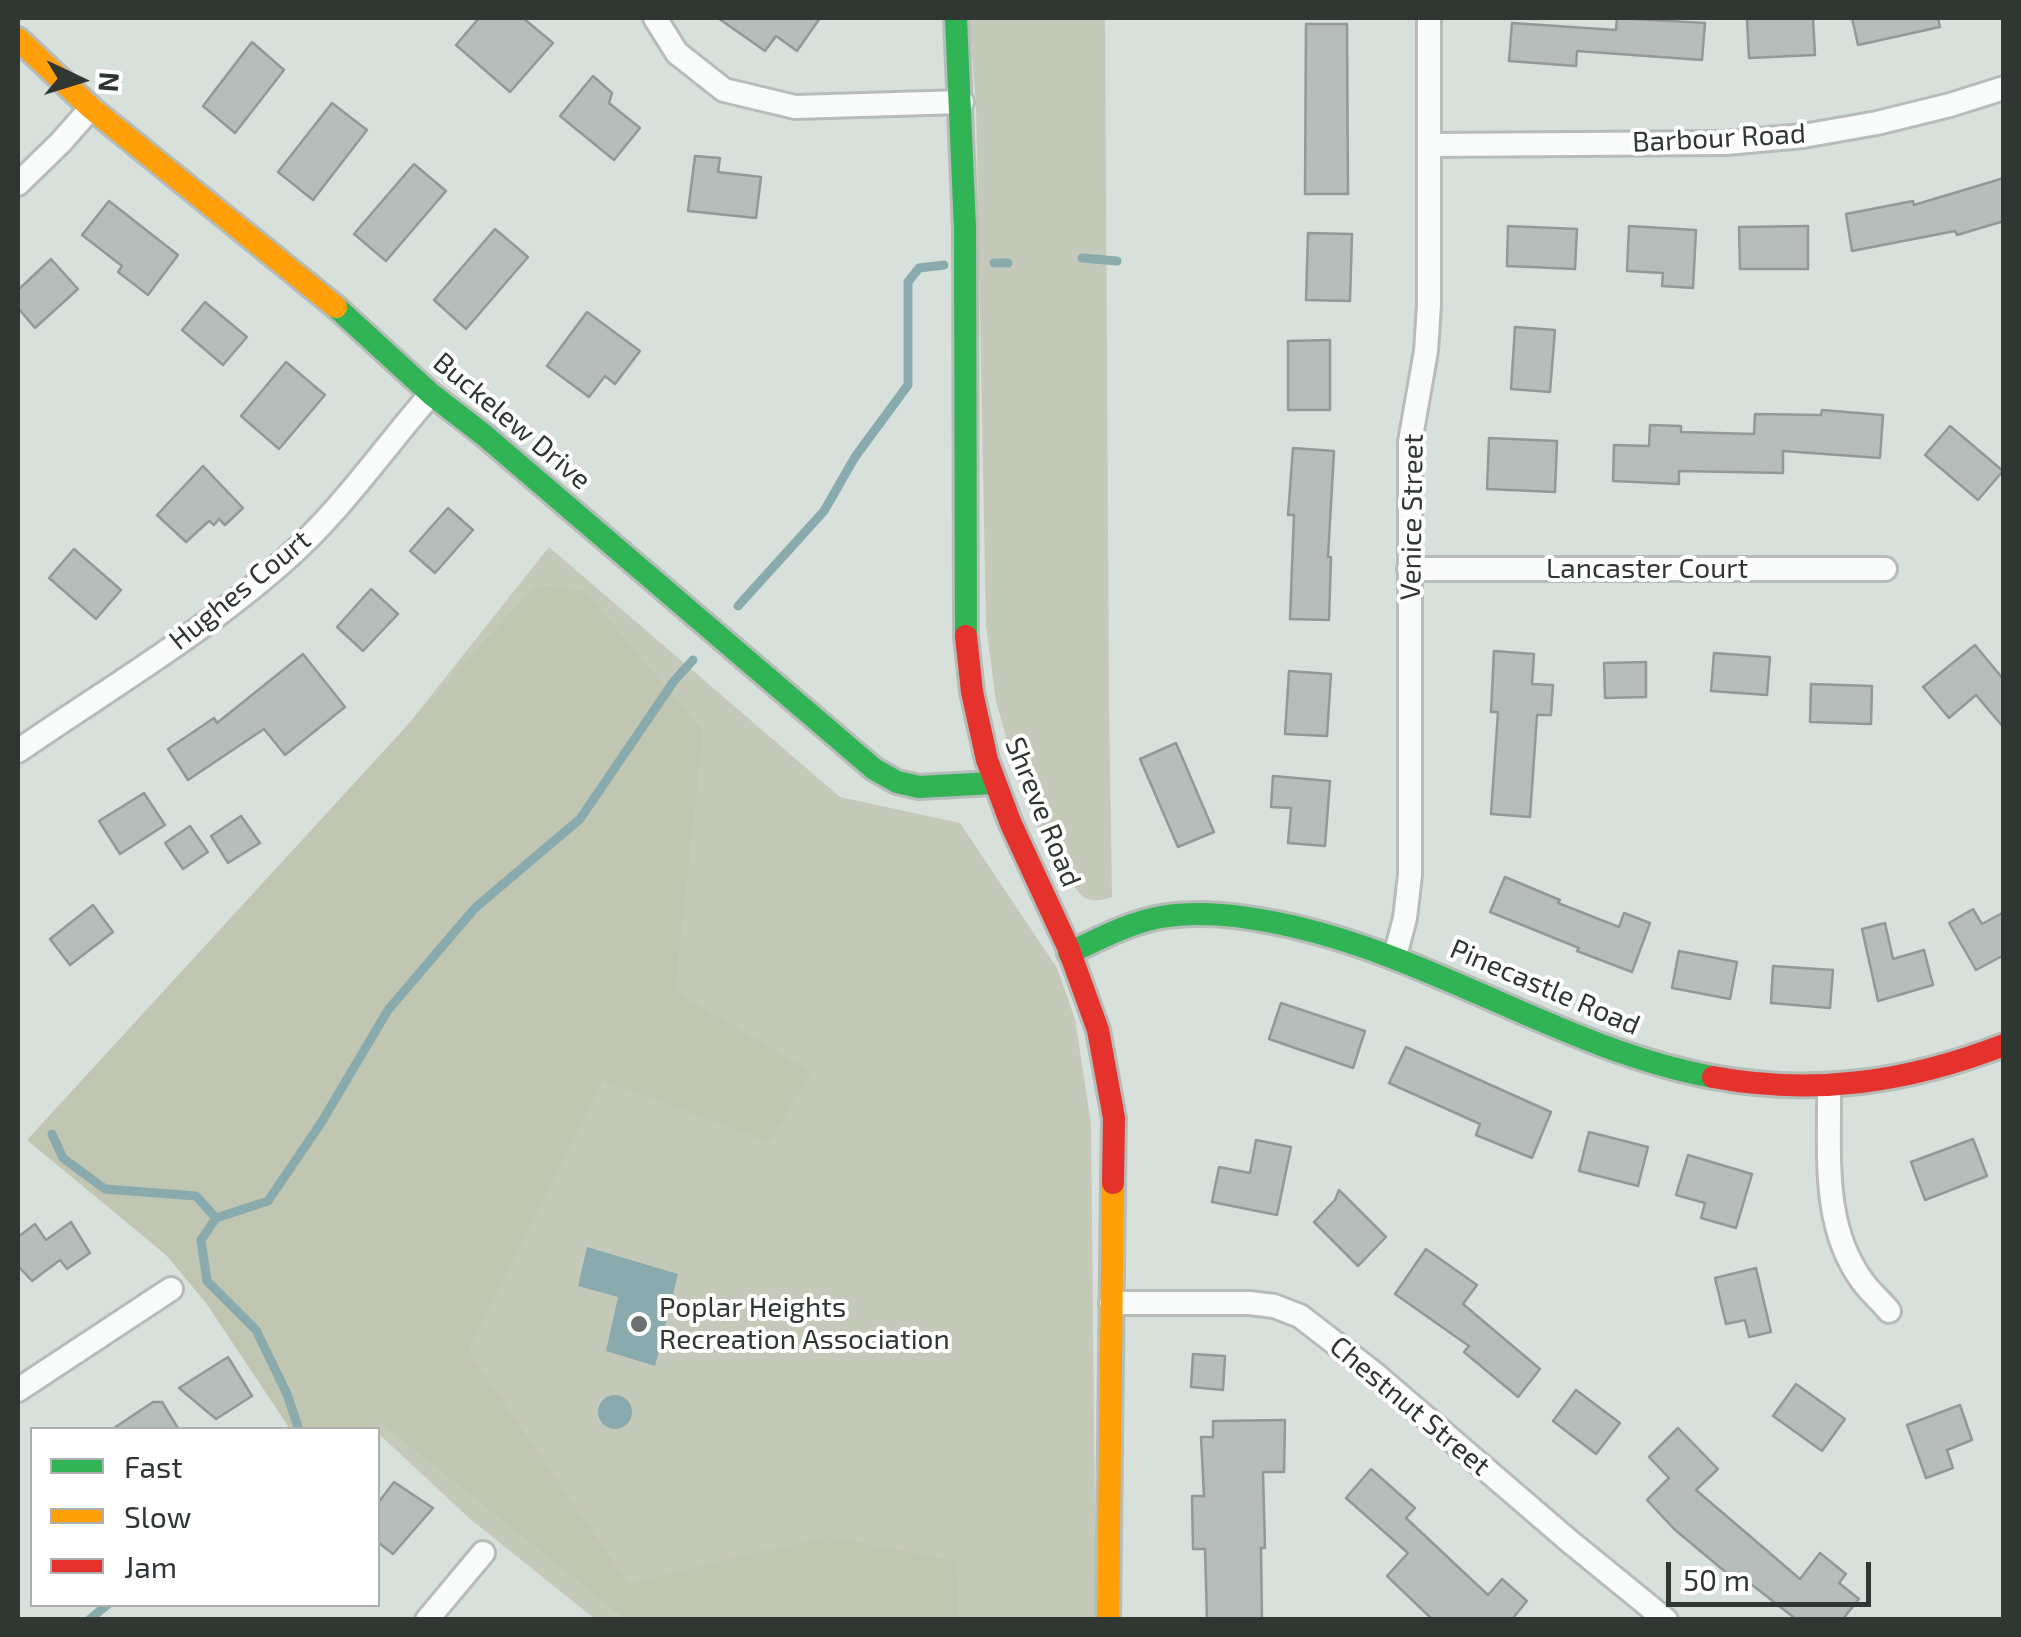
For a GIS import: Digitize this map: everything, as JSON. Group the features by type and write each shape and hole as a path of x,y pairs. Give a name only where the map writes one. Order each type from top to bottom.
{"street":[{"path":"655,18 677,52 724,90 795,107 962,102"},
{"name":"Shreve Road","path":"956,18 967,277 965,603 976,713 993,783 1070,952 1097,1026 1111,1089 1115,1149 1108,1620"},
{"name":"Venice Street","path":"1395,956 1410,875 1410,442 1426,352 1429,306 1428,18"},
{"name":"Buckelew Drive","path":"18,39 91,108 292,269 431,394 484,434 874,769 897,782 919,787 993,783"},
{"name":"Barbour Road","path":"1429,145 1726,143 1803,136 1878,123 2004,88"},
{"path":"18,184 91,108"},
{"name":"Hughes Court","path":"18,751 206,626 287,558 332,512 431,394"},
{"name":"Lancaster Court","path":"1410,570 1884,569"},
{"name":"Pinecastle Road","path":"1070,952 1146,920 1214,914 1253,917 1332,933 1395,956 1640,1060 1698,1074 1779,1085 1866,1084 1920,1074 2004,1046"},
{"path":"1829,1087 1830,1192 1835,1223 1846,1254 1863,1282 1889,1311"},
{"path":"18,1390 171,1289"},
{"name":"Chestnut Street","path":"1112,1303 1249,1303 1274,1306 1300,1316 1376,1374 1666,1620"},
{"path":"427,1620 482,1552"}],"green space":[{"path":"969,18 1105,18 1112,897 1103,899 1084,897 1067,874 1071,863 1057,855 1052,858 1023,795 996,702 986,625 976,104"},
{"name":"Poplar Heights Recreation Association","path":"549,547 840,797 960,823 1057,968 1075,1019 1091,1124 1096,1619 595,1619 469,1518 380,1435 380,1427 373,1427 81,1136"},
{"path":"536,585 584,591 703,731 675,991 811,1072 770,1142 603,1081 468,1351 628,1583 828,1536 956,1561 958,1619 625,1619 382,1423 376,1427 289,1427 206,1303 166,1255 27,1140"}],"water":[{"name":"Poplar Heights Recreation Association","path":"587,1247 678,1274 655,1366 606,1351 618,1297 578,1286"},
{"path":"615,1395 627,1400 632,1412 627,1424 615,1429 603,1424 598,1412 603,1400"}],"building":[{"path":"479,18 523,18 553,43 510,92 456,45"},
{"path":"718,18 820,18 797,51 776,36 765,51"},
{"path":"1617,18 1705,23 1702,60 1577,51 1576,66 1509,61 1512,23 1616,30"},
{"path":"1813,18 1815,55 1749,58 1747,19"},
{"path":"1852,18 1938,18 1940,27 1858,45"},
{"path":"1306,24 1347,24 1348,194 1305,194"},
{"path":"252,42 284,70 235,133 203,106"},
{"path":"593,76 612,93 609,103 640,128 614,160 560,116"},
{"path":"332,103 367,130 313,200 278,172"},
{"path":"695,156 720,158 718,172 761,177 756,218 688,211"},
{"path":"414,164 446,191 386,261 354,234"},
{"path":"2004,178 2004,221 1957,235 1955,231 1852,251 1846,214 1913,201 1914,205"},
{"path":"109,201 178,255 148,295 118,272 122,266 82,235"},
{"path":"1508,226 1577,229 1575,269 1507,266"},
{"path":"1629,226 1696,230 1693,288 1662,286 1663,273 1627,271"},
{"path":"1808,226 1808,269 1740,269 1739,227"},
{"path":"495,229 528,257 466,329 434,300"},
{"path":"1308,233 1352,234 1350,301 1306,300"},
{"path":"51,259 78,289 35,328 18,308 18,290"},
{"path":"205,302 247,337 223,365 182,330"},
{"path":"587,312 640,351 615,384 605,376 589,397 547,366"},
{"path":"1515,327 1555,330 1550,392 1511,389"},
{"path":"1330,340 1330,410 1288,410 1288,341"},
{"path":"286,362 325,395 279,449 241,416"},
{"path":"1822,410 1883,415 1880,458 1783,451 1783,473 1679,471 1679,484 1613,481 1614,445 1649,446 1650,425 1681,426 1681,432 1754,434 1755,414 1821,415"},
{"path":"1950,426 2003,471 1978,500 1925,455"},
{"path":"1489,438 1557,441 1555,492 1487,489"},
{"path":"1293,448 1334,451 1329,620 1290,619 1294,515 1288,515"},
{"path":"203,466 243,508 225,525 219,519 214,525 209,521 186,542 157,515"},
{"path":"448,508 473,530 435,573 410,551"},
{"path":"74,549 121,590 96,619 49,578"},
{"path":"371,589 398,614 363,651 337,627"},
{"path":"1975,645 2004,680 2004,728 1976,695 1949,718 1923,687"},
{"path":"1494,651 1534,654 1532,684 1553,685 1551,715 1537,715 1530,817 1491,814 1498,712 1491,712"},
{"path":"1714,653 1770,657 1767,695 1711,691"},
{"path":"303,654 345,707 285,755 264,729 188,780 168,749 214,718 217,723"},
{"path":"1646,662 1646,697 1605,698 1604,663"},
{"path":"1289,671 1331,674 1327,736 1285,734"},
{"path":"1811,684 1872,686 1871,724 1810,722"},
{"path":"1176,743 1214,832 1178,847 1140,759"},
{"path":"1273,776 1330,781 1325,846 1288,843 1291,808 1271,807"},
{"path":"144,793 165,825 120,854 99,821"},
{"path":"241,816 260,843 228,863 211,836"},
{"path":"190,826 208,852 183,869 165,843"},
{"path":"1505,877 1619,927 1624,913 1650,923 1632,972 1490,912"},
{"path":"93,905 113,932 70,965 50,939"},
{"path":"1973,909 1982,924 2004,912 2004,955 1976,970 1949,923"},
{"path":"1885,923 1893,959 1924,950 1933,985 1878,1001 1862,929"},
{"path":"1679,951 1737,962 1730,999 1672,988"},
{"path":"1773,966 1833,970 1830,1008 1771,1003"},
{"path":"1281,1003 1365,1031 1353,1068 1269,1039"},
{"path":"1406,1047 1551,1112 1532,1158 1476,1135 1480,1124 1389,1083"},
{"path":"1589,1132 1648,1147 1638,1186 1579,1171"},
{"path":"1973,1139 1987,1176 1925,1200 1911,1162"},
{"path":"1256,1140 1291,1147 1277,1215 1212,1202 1219,1167 1250,1173"},
{"path":"1688,1155 1752,1174 1736,1228 1701,1218 1705,1203 1676,1195"},
{"path":"1339,1190 1386,1237 1358,1266 1314,1222 1335,1200"},
{"path":"71,1222 90,1253 67,1269 60,1260 32,1281 18,1266 18,1237 35,1224 46,1240"},
{"path":"1426,1249 1477,1285 1463,1304 1540,1369 1518,1397 1464,1352 1469,1346 1395,1294"},
{"path":"1756,1268 1771,1332 1749,1337 1745,1320 1726,1324 1715,1278"},
{"path":"1193,1354 1225,1356 1223,1390 1191,1387"},
{"path":"228,1357 252,1396 216,1419 179,1388"},
{"path":"1796,1384 1845,1419 1822,1451 1773,1416"},
{"path":"1576,1390 1620,1423 1596,1454 1553,1421"},
{"path":"153,1402 162,1402 177,1427 116,1427"},
{"path":"1960,1405 1972,1440 1947,1450 1953,1468 1926,1478 1907,1425"},
{"path":"1285,1420 1284,1472 1263,1472 1262,1620 1207,1620 1205,1549 1193,1549 1192,1496 1204,1496 1201,1437 1213,1437 1213,1421"},
{"path":"1678,1428 1718,1469 1696,1490 1800,1579 1820,1553 1846,1574 1839,1583 1859,1599 1842,1620 1797,1620 1751,1584 1747,1590 1674,1529 1647,1500 1669,1478 1649,1457"},
{"path":"1371,1469 1415,1508 1406,1518 1488,1595 1502,1579 1527,1601 1515,1620 1433,1620 1387,1576 1408,1553 1346,1498"},
{"path":"394,1482 433,1508 393,1554 380,1544 380,1500"}],"waterway":[{"path":"1082,258 1117,261"},
{"path":"994,263 1008,263"},
{"path":"738,606 824,511 855,457 908,385 908,282 919,268 944,265"},
{"path":"298,1427 287,1394 256,1330 207,1281 201,1240 216,1218 268,1201 321,1123 388,1010 475,908 580,819 674,681 693,660"},
{"path":"52,1134 63,1158 105,1189 196,1196 216,1218"},
{"path":"89,1620 104,1607"}],"traffic: fast":[{"path":"956,18 965,229 966,636"},
{"path":"336,307 431,394 874,769 897,782 919,787 993,783"},
{"path":"1069,953 1125,927 1161,917 1207,914 1267,921 1393,957 1603,1046 1713,1077"}],"traffic: slow":[{"path":"18,39 91,108 336,307"},
{"path":"1108,1620 1113,1183"}],"traffic: jam":[{"path":"966,636 972,692 987,760 1011,824 1068,947 1098,1030 1114,1118 1113,1183"},
{"path":"1713,1077 1788,1085 1861,1082 1932,1068 2004,1045"}],"place":[{"name":"Poplar Heights Recreation Association","path":"639,1324"}]}
